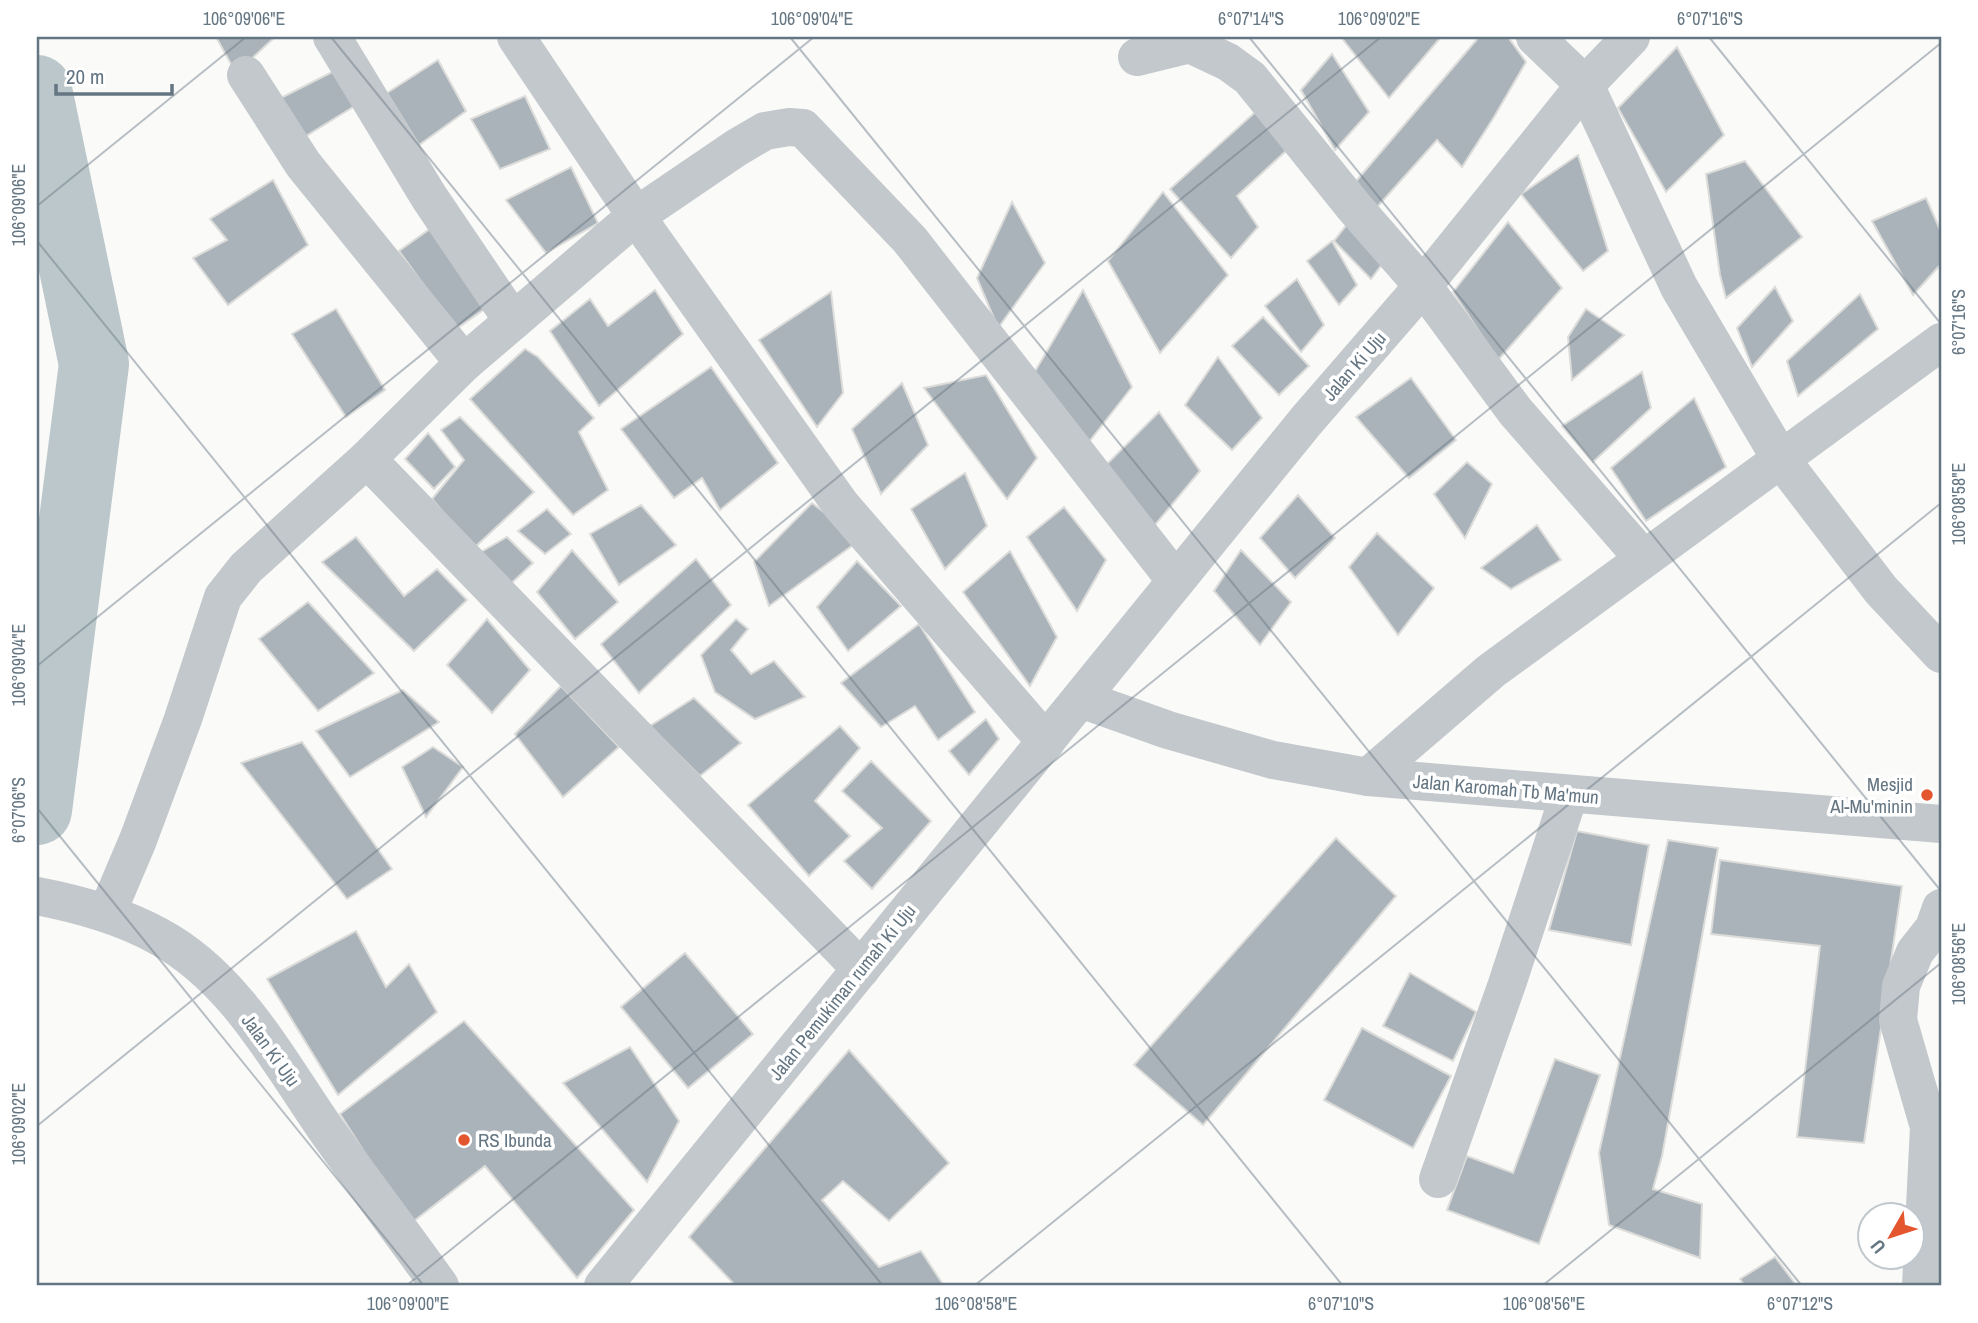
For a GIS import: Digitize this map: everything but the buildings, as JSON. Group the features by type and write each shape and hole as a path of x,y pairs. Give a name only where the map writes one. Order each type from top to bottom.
{"street":[{"path":"332,37 429,197 513,321"},
{"path":"516,37 636,216 841,505 1046,742"},
{"path":"1535,37 1585,85 1679,287 1780,458 1881,590 1941,654"},
{"name":"Jalan Ki Uju","path":"1082,699 1306,421 1423,286 1585,85 1631,37"},
{"path":"1137,57 1190,44 1228,62 1250,78 1354,207 1423,286 1515,411 1643,558"},
{"path":"246,75 303,164 464,363"},
{"path":"72,904 138,840 183,719 223,597 246,568 367,459 464,363 636,216 765,131 803,128 910,240 1177,581"},
{"path":"1368,777 1491,671 1941,342"},
{"path":"367,459 861,970"},
{"name":"Jalan Pemukiman rumah Ki Uju","path":"603,1286 1082,699"},
{"name":"Jalan Karomah Tb Ma'mun","path":"1082,699 1168,730 1273,760 1368,777 1941,824"},
{"path":"1438,1178 1507,984 1569,795"},
{"name":"Jalan Ki Uju","path":"72,904 159,936 198,964 233,997 440,1286"},
{"path":"1921,1286 1929,1127 1898,1020 1901,986 1916,952 1934,928 1941,908"}],"waterway":[{"path":"37,90 94,364 37,810"}],"place":[{"name":"Mesjid Al-Mu'minin","path":"1927,795"},
{"name":"RS Ibunda","path":"464,1140"}]}
